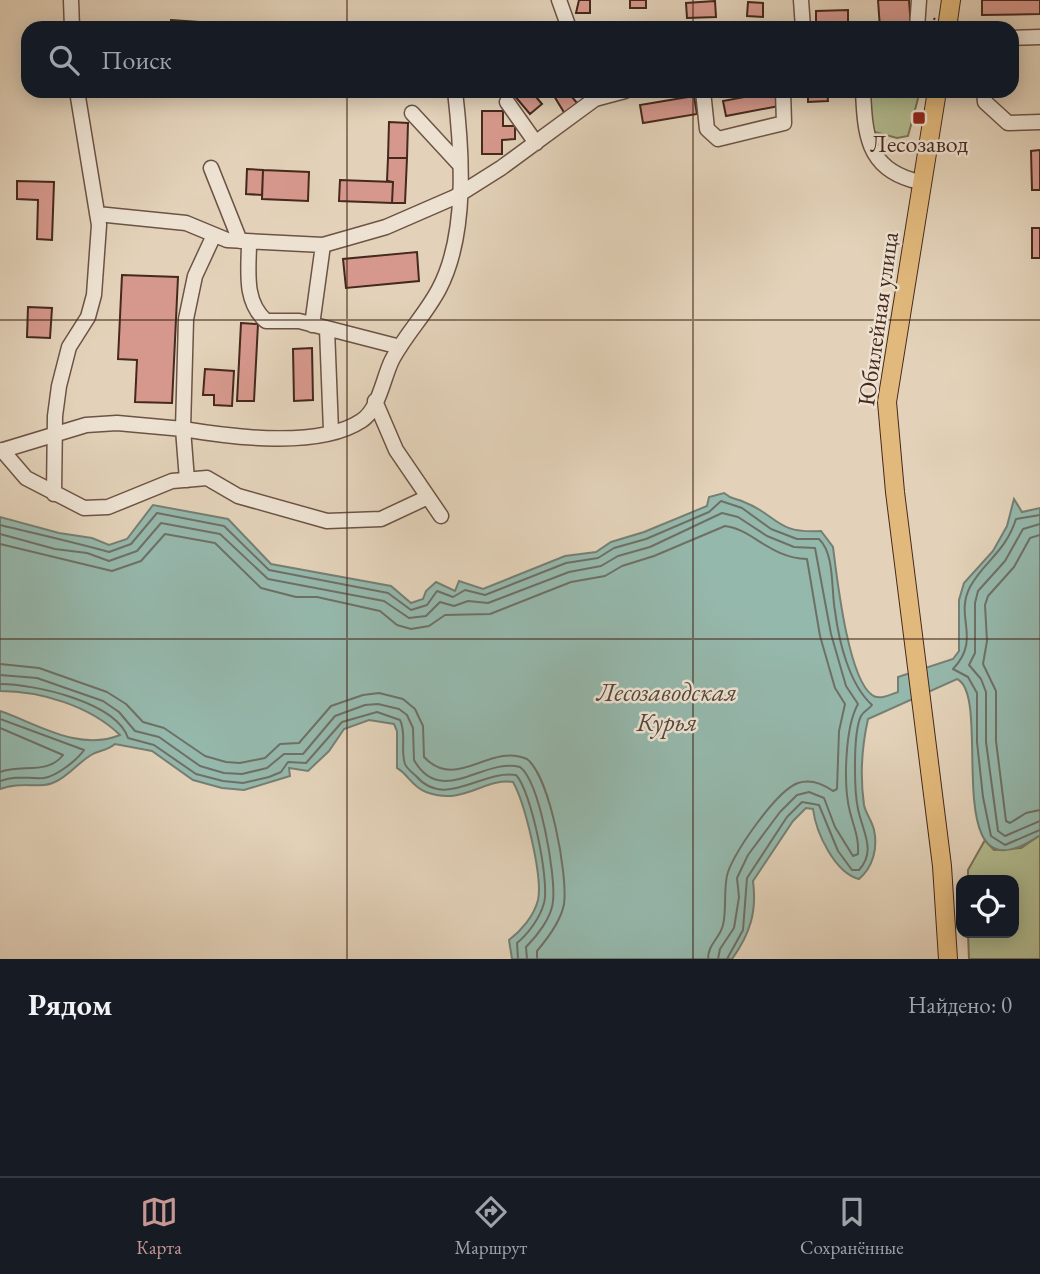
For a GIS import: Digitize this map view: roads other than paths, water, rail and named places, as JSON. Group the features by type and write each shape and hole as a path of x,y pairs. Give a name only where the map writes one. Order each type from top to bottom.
{"main road":[{"path":"942,21 951,0"},
{"name":"Юбилейная улица","path":"936,98 887,402 895,492 942,866 948,959"}],"street":[{"path":"71,0 72,21"},
{"path":"559,0 566,21"},
{"path":"918,21 919,0"},
{"path":"804,21 805,2"},
{"path":"1019,38 1040,37"},
{"path":"54,494 57,434 55,416 63,363 75,335 88,317 94,295 99,225 77,98"},
{"path":"428,498 381,519 327,521 238,496 207,478 172,481 108,506 84,508 26,478 1,451 86,425 117,423 248,439 298,438 362,421 375,401 400,347 439,289 456,242 460,165 455,98"},
{"path":"97,214 186,223 232,240 323,245 386,227 458,195 598,98"},
{"path":"704,98 707,130 718,139 784,123 783,98"},
{"path":"863,98 864,115 873,151 880,164 892,174 912,180"},
{"path":"985,98 985,102 1008,123 1040,122"},
{"path":"507,102 536,143"},
{"path":"412,113 460,165"},
{"path":"211,167 248,290 266,321 312,325 400,347"},
{"path":"187,480 183,429 186,319 195,276 232,240"},
{"path":"312,325 323,245"},
{"path":"327,329 331,431"},
{"path":"375,401 396,450 441,516"}],"water":[{"name":"Лесозаводская Курья","path":"724,493 755,507 785,527 821,531 833,547 850,649 864,685 875,697 898,692 898,677 953,659 959,651 959,600 964,583 993,551 1007,526 1014,499 1022,512 1040,508 1040,835 1008,850 988,844 978,822 973,791 971,721 967,694 957,679 868,719 862,784 864,805 873,827 875,844 871,863 864,874 859,879 842,869 828,851 813,809 806,808 793,821 753,881 751,922 732,959 512,959 509,940 530,917 538,900 539,889 532,840 513,782 492,784 451,796 421,790 397,768 397,731 394,724 369,720 344,729 329,751 308,771 289,768 290,776 244,790 222,788 193,780 152,751 115,744 91,755 51,784 17,785 0,789 0,711 74,738 105,739 120,735 94,716 64,702 32,694 0,691 0,517 59,533 92,538 109,545 127,539 153,505 228,519 271,564 391,586 411,603 423,599 426,591 436,582 455,591 459,581 483,589 565,556 596,552 611,542 644,532 707,506 709,497"}],"place":[{"name":"Лесозавод","path":"919,118"}]}
